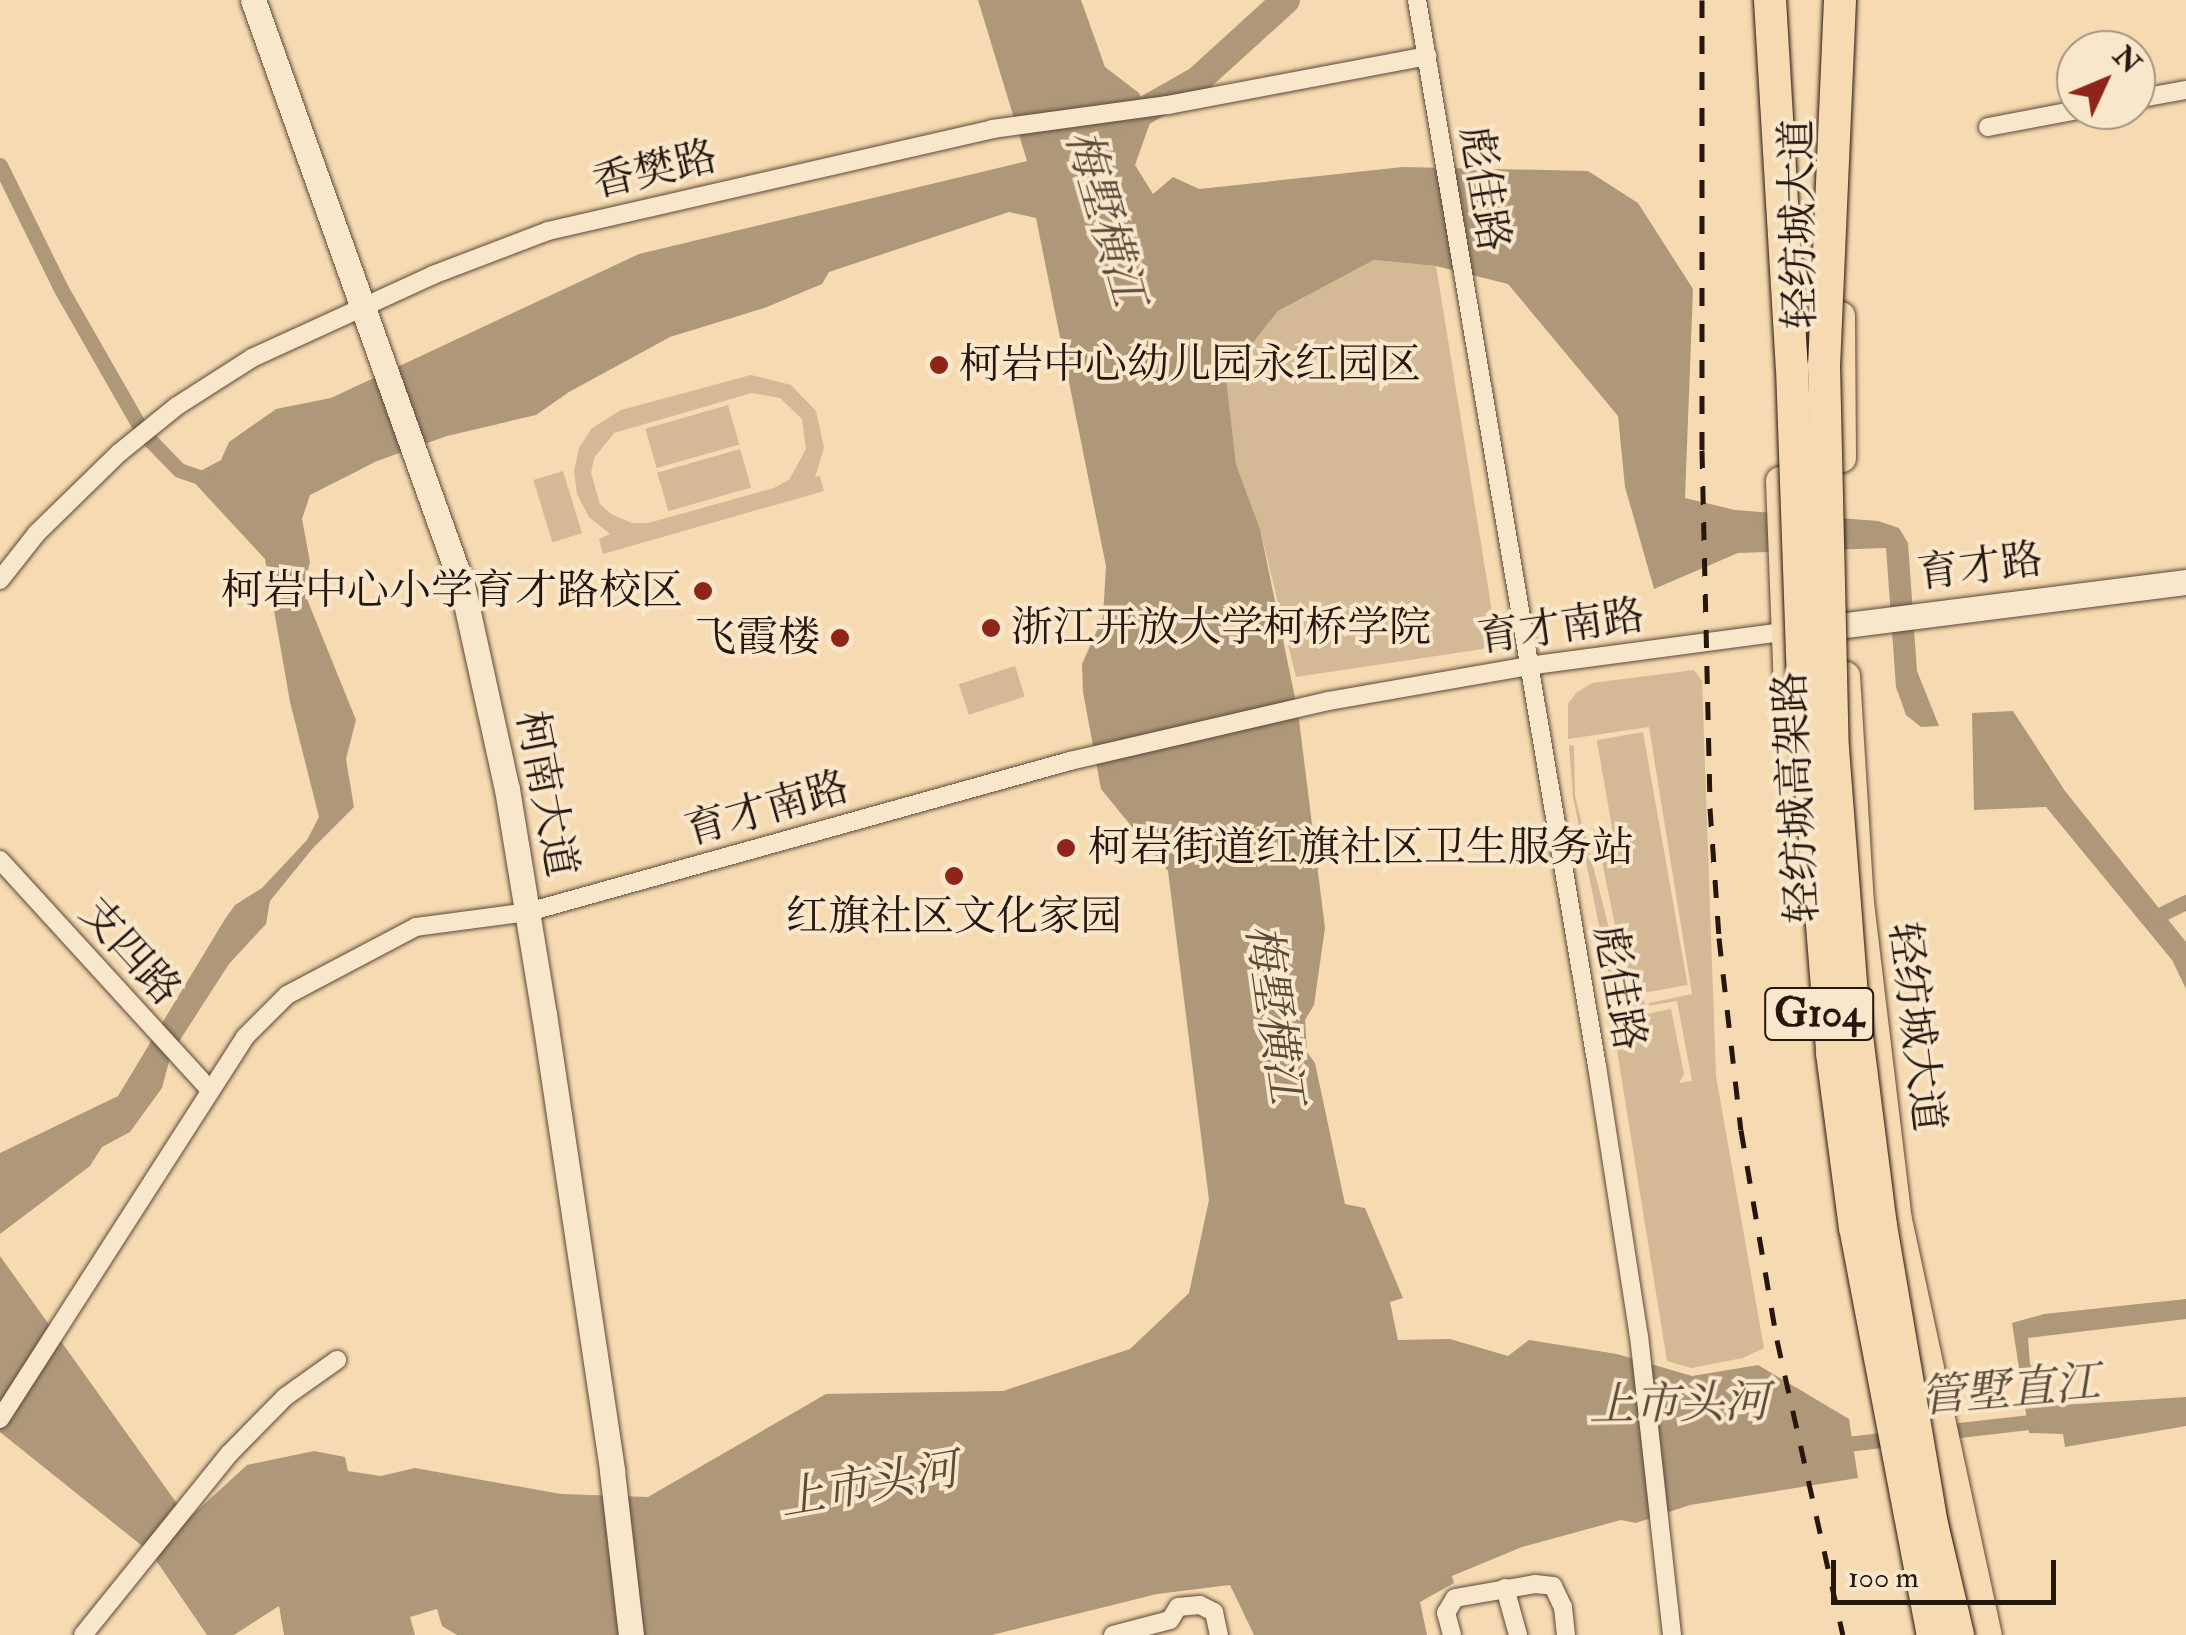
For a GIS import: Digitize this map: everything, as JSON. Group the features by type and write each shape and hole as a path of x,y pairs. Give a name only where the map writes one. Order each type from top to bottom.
{"highway":[{"path":"1770,0 1808,366"},
{"path":"1808,366 1837,0"},
{"name":"轻纺城高架路","path":"1808,366 1803,689 1832,1053 1856,1227 1933,1635"},
{"name":"轻纺城高架路","path":"1808,366 1852,996 1884,1244 1932,1524 1958,1635"}],"main road":[{"name":"柯南大道","path":"253,0 437,506 462,586 500,755 528,912 612,1471 631,1635"},
{"name":"轻纺城大道","path":"1777,0 1784,632 1805,890 1850,1281 1918,1635"},
{"name":"轻纺城大道","path":"1837,0 1843,625 1860,903 1898,1220 1988,1635"},
{"name":"育才路","path":"1784,632 2186,582"}],"street":[{"name":"彪佳路","path":"1417,0 1639,1336 1672,1635"},
{"name":"香樊路","path":"0,580 38,533 144,432 252,358 433,275 548,231 992,129 1168,105 1426,56"},
{"path":"2156,95 2186,90"},
{"path":"1988,127 2056,114"},
{"name":"育才南路","path":"0,1420 245,1037 287,995 416,926 528,912 1070,761 1328,702 1528,666 1784,632"},
{"name":"支四路","path":"0,860 210,1090"},
{"path":"83,1635 229,1454 285,1397 337,1360"},
{"path":"1452,1635 1446,1613 1454,1598 1505,1588 1553,1586 1563,1607 1566,1635"},
{"path":"1505,1588 1518,1635"},
{"path":"1122,1634 1170,1620 1178,1607 1200,1604 1214,1612 1219,1635"}],"shaded area":[{"path":"1374,260 1436,266 1495,630 1483,649 1296,677 1260,529 1236,464 1226,377 1278,311"},
{"path":"751,375 791,385 816,411 824,448 815,477 820,476 824,491 603,554 599,539 610,534 589,517 577,494 574,471 579,448 592,428 621,410","holes":["752,393 780,398 802,419 806,449 789,480 774,488 648,523 632,523 600,504 591,473 594,458 614,433"]},
{"path":"728,405 739,444 657,468 645,429"},
{"path":"740,449 751,487 668,511 657,473"},
{"path":"563,471 582,533 552,542 533,480"},
{"path":"1015,666 1025,696 969,715 959,684"},
{"path":"1694,670 1702,681 1716,1076 1764,1348 1743,1358 1691,1368 1667,1361 1612,1019 1643,1023 1647,1014 1671,1009 1684,1074 1679,1083 1692,1081 1677,1001 1624,1010 1627,992 1640,990 1645,1004 1692,994 1649,727 1568,739 1568,704 1576,693 1592,683"},
{"path":"1643,732 1688,985 1641,993 1597,740"},
{"path":"1569,745 1574,746 1575,796 1610,932 1606,933 1613,959 1618,959 1621,970 1616,1010 1573,797"},
{"path":"1616,850 1640,980 1626,983 1625,943 1630,942 1625,923 1615,925 1600,852"}],"water":[{"path":"978,0 1081,0 1105,67 1139,93 1151,120 1135,165 1153,194 1173,177 1199,189 1403,167 1588,171 1638,203 1693,289 1685,498 1735,510 1878,521 1899,528 1908,543 1917,671 1939,726 1921,727 1906,715 1896,687 1886,548 1738,553 1654,589 1625,487 1618,416 1508,284 1436,266 1374,260 1278,311 1226,377 1236,464 1260,529 1298,712 1325,928 1314,1005 1305,1020 1307,1052 1315,1063 1345,1204 1365,1208 1403,1298 1390,1302 1398,1340 1450,1339 1508,1356 1529,1340 1617,1354 1692,1376 1758,1365 1849,1419 1858,1478 1690,1505 1636,1523 1621,1520 1522,1547 1452,1576 1454,1583 1420,1602 1427,1635 1254,1635 1230,1585 1157,1594 992,1635 457,1635 442,1626 437,1609 410,1617 415,1635 284,1635 279,1606 234,1635 207,1635 151,1553 0,1432 0,1256 188,1519 247,1465 314,1451 345,1457 348,1471 381,1476 415,1468 561,1494 648,1497 826,1394 1003,1391 1130,1349 1189,1293 1209,1200 1168,871 1101,789 1083,692 1082,664 1103,617 1106,566 1036,218 1009,212 829,272 822,284 767,307 670,337 569,392 536,415 447,436 377,461 310,495 302,519 310,562 303,589 356,720 346,759 354,807 313,848 270,901 266,924 229,964 171,1054 162,1088 130,1132 102,1147 90,1166 0,1234 0,1153 118,1096 235,905 262,888 307,840 319,817 290,702 265,559 189,477 221,460 229,442 276,409 331,398 639,254 1027,161"},
{"path":"2013,711 2065,791 2186,942 2186,989 2172,960 2046,807 1974,810 1972,713"},
{"path":"2186,1299 2186,1319 2028,1338 2030,1364 2045,1390 2047,1406 2186,1397 2186,1426 2065,1447 2063,1434 2029,1433 2012,1323 2044,1314"}],"waterway":[{"path":"1142,112 1198,80 1286,0"},
{"path":"0,165 61,289 144,434 179,470 208,480"},
{"path":"2151,919 2186,902"},
{"name":"管墅直江","path":"1942,1432 2048,1420"},
{"name":"管墅直江","path":"1839,1445 1899,1438"}],"railway":[{"path":"1702,0 1702,450 1710,808 1719,938 1741,1130 1777,1340 1843,1635"}],"place":[{"name":"柯岩中心幼儿园永红园区","path":"939,365"},
{"name":"柯岩中心小学育才路校区","path":"703,591"},
{"name":"浙江开放大学柯桥学院","path":"991,628"},
{"name":"飞霞楼","path":"840,638"},
{"name":"柯岩街道红旗社区卫生服务站","path":"1066,848"},
{"name":"红旗社区文化家园","path":"954,876"}],"water label":[{"name":"梅墅横江","path":"1104,218"},
{"name":"梅墅横江","path":"1273,1014"},
{"name":"上市头河","path":"1679,1405"},
{"name":"上市头河","path":"869,1486"}]}
